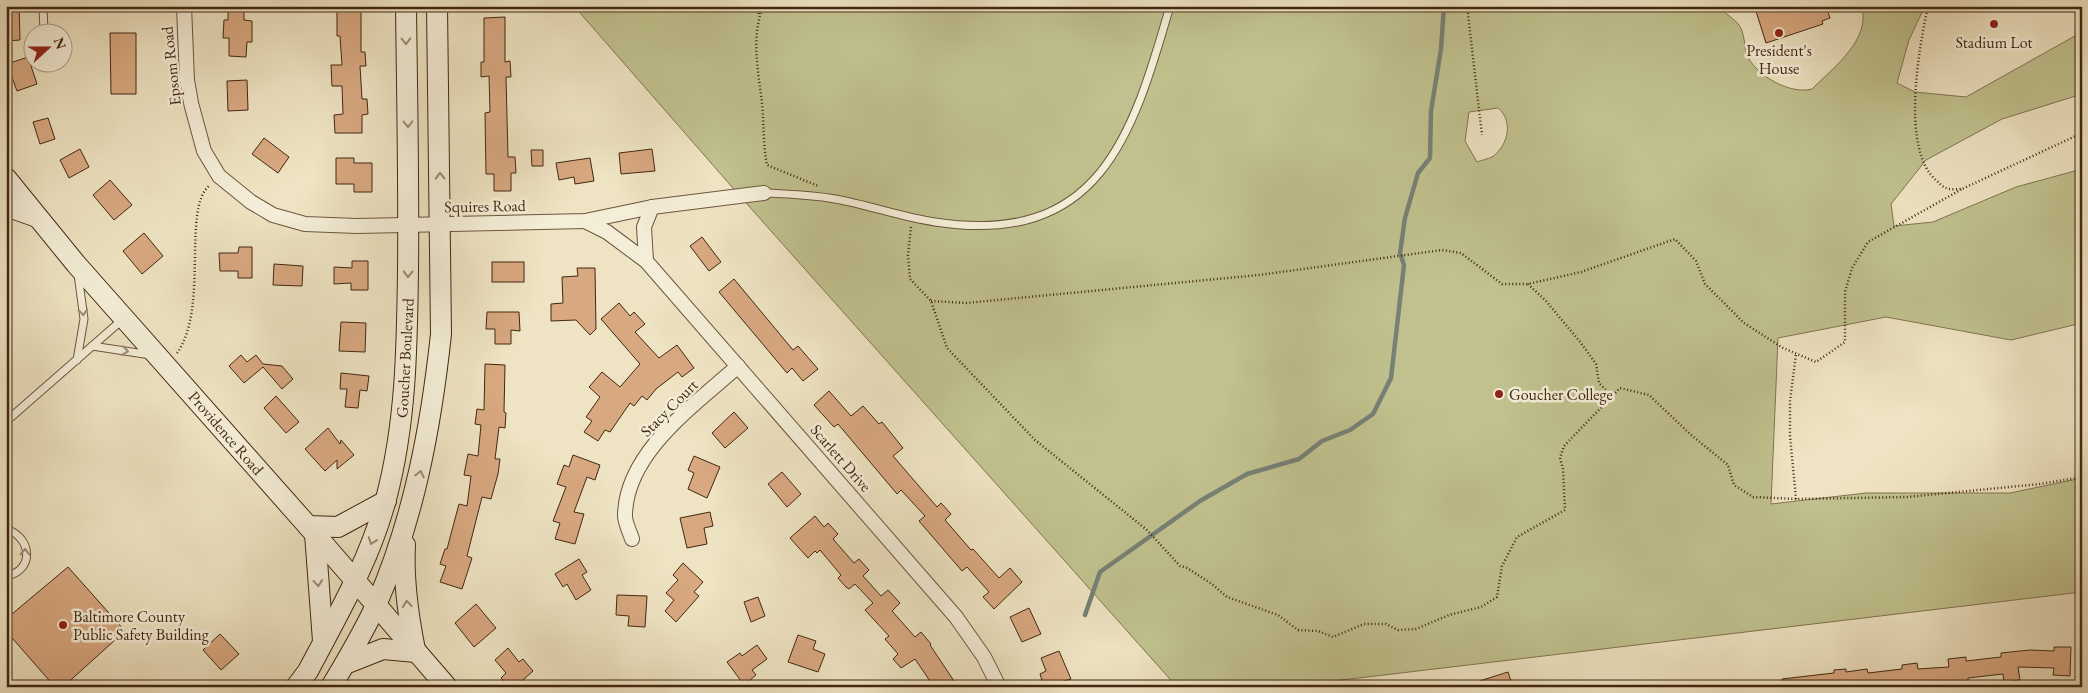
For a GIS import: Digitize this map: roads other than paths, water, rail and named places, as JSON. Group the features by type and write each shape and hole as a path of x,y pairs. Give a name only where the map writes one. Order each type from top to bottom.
{"main road":[{"name":"Goucher Boulevard","path":"296,687 308,671 324,641 372,544 386,501 400,440 407,365 409,225 406,6"},
{"name":"Goucher Boulevard","path":"331,687 376,605 407,521 420,473 436,384 441,334 437,6"},
{"name":"Providence Road","path":"8,178 76,264 312,530 447,687"},
{"path":"6,206 38,217"},
{"path":"324,641 312,530 338,527 386,501"},
{"path":"345,664 383,649 416,652 407,610 404,569 407,521"}],"street":[{"name":"Epsom Road","path":"184,6 191,103 204,151 219,176"},
{"name":"Squires Road","path":"219,176 251,202 273,215 305,224 409,225 585,221 652,207 764,193"},
{"path":"646,261 644,227 652,207"},
{"name":"Scarlett Drive","path":"585,221 608,232 646,261 956,617 984,657 999,687"},
{"name":"Stacy Court","path":"632,539 624,515 629,494 644,460 656,442 676,421 738,366"}],"lane":[{"path":"43,6 44,22"},
{"path":"764,193 834,199 911,218 972,226 999,226 1019,223 1055,209 1088,187 1101,174 1115,154 1128,129 1170,6"},
{"path":"76,264 84,319 77,360"},
{"path":"10,418 124,318"},
{"path":"92,346 163,361"},
{"path":"6,528 20,536 27,550 23,566 17,572 6,576"}],"waterway":[{"path":"1085,615 1100,572 1200,501 1247,474 1299,459 1322,441 1350,430 1373,414 1391,378 1404,265 1400,253 1405,218 1418,173 1430,158 1431,111 1441,49 1444,6"}],"place":[{"name":"Stadium Lot","path":"1994,24"},
{"name":"President's House","path":"1779,33"},
{"name":"Goucher College","path":"1499,394"},
{"name":"Baltimore County Public Safety Building","path":"63,625"}]}
